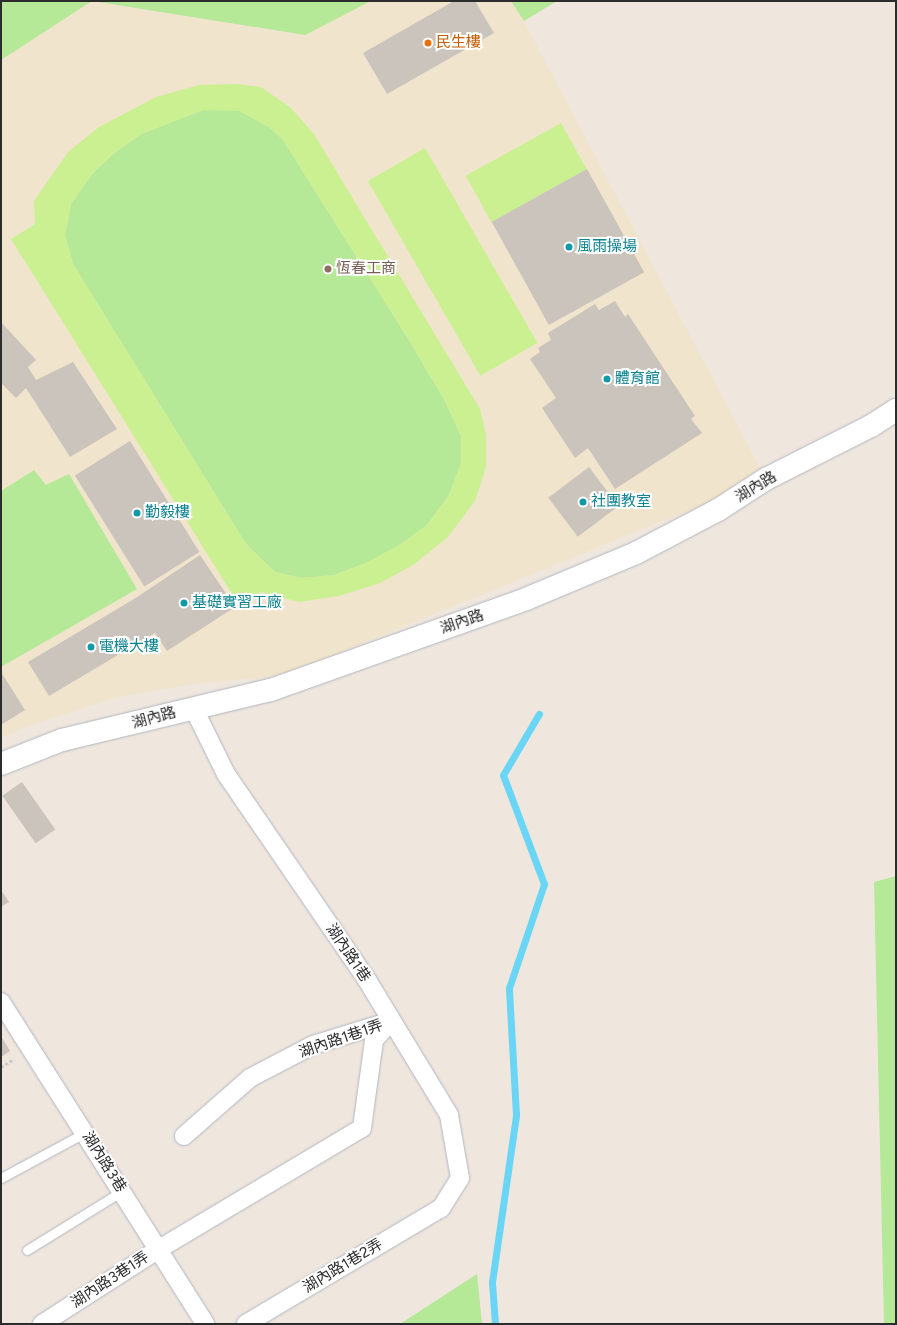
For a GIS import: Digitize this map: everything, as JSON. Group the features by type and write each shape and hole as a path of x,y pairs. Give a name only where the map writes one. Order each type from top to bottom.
{"street":[{"name":"湖內路","path":"1,764 62,740 278,687 526,599 629,556 718,510 766,479 871,426 896,410"},
{"name":"湖內路1巷","path":"193,708 226,774 367,980 449,1115 460,1178 441,1208"},
{"name":"湖內路3巷","path":"1,1002 86,1132 205,1324"},
{"name":"湖內路1巷1弄","path":"184,1136 250,1078 313,1045 391,1021"},
{"name":"湖內路1巷1弄","path":"159,1249 362,1128 374,1040 391,1021"},
{"name":"湖內路1巷2弄","path":"246,1324 441,1208"},
{"name":"湖內路3巷1弄","path":"42,1324 159,1249"}],"lane":[{"path":"1,1178 86,1132"},
{"path":"27,1250 122,1191"}],"shaded area":[{"name":"恆春工商","path":"92,1 304,35 371,1 511,1 524,21 766,479 282,676 192,684 115,698 28,726 1,738 1,60"}],"green space":[{"path":"1,1 92,1 1,60"},
{"path":"92,1 371,1 305,35"},
{"path":"511,1 557,1 524,21"},
{"path":"236,84 261,87 291,108 314,134 480,409 486,435 486,467 475,501 448,537 413,565 380,583 339,596 299,602 261,592 239,605 11,239 35,224 34,201 68,152 99,127 156,97 199,85","holes":["203,110 239,111 269,127 283,140 407,337 445,401 461,436 461,463 449,495 427,525 398,546 366,563 334,575 302,578 275,572 246,544 73,264 65,235 71,204 92,174 112,155 141,134"]},
{"path":"203,110 238,110 269,127 283,140 407,337 445,401 461,436 461,463 449,495 427,525 398,546 366,563 334,575 302,578 275,572 246,544 73,264 65,235 71,204 92,174 112,155 141,134"},
{"path":"561,123 587,169 491,222 466,176"},
{"path":"425,148 538,343 480,376 368,181"},
{"path":"34,470 46,485 69,474 137,589 1,667 1,491"},
{"path":"896,876 896,1324 884,1324 874,882"},
{"path":"477,1274 482,1324 400,1324"}],"building":[{"name":"民生樓","path":"454,1 475,1 494,33 387,94 363,53"},
{"name":"風雨操場","path":"587,169 644,272 549,325 492,222"},
{"name":"體育館","path":"615,301 625,317 628,314 695,416 691,419 702,433 615,489 588,448 575,458 542,408 556,398 530,359 540,352 538,348 551,340 548,333 595,304 599,310"},
{"path":"1,322 36,360 28,367 36,380 73,362 117,429 70,457 26,388 16,398 1,383"},
{"name":"勤毅樓","path":"130,441 199,552 144,587 75,475"},
{"name":"社團教室","path":"589,467 618,506 578,537 548,498"},
{"path":"200,555 235,607 167,651 155,633 49,696 28,662 134,599"},
{"path":"1,672 25,710 1,725"},
{"path":"22,782 55,830 36,843 2,796"},
{"path":"1,890 9,902 1,907"},
{"path":"1,1036 10,1051 1,1057"}],"waterway":[{"path":"495,1324 492,1282 516,1115 509,988 544,884 503,775 539,714"}],"place":[{"name":"民生樓","path":"428,43"},
{"name":"風雨操場","path":"569,247"},
{"name":"恆春工商","path":"328,269"},
{"name":"體育館","path":"607,379"},
{"name":"社團教室","path":"583,502"},
{"name":"勤毅樓","path":"137,513"},
{"name":"基礎實習工廠","path":"184,603"},
{"name":"電機大樓","path":"91,647"}]}
